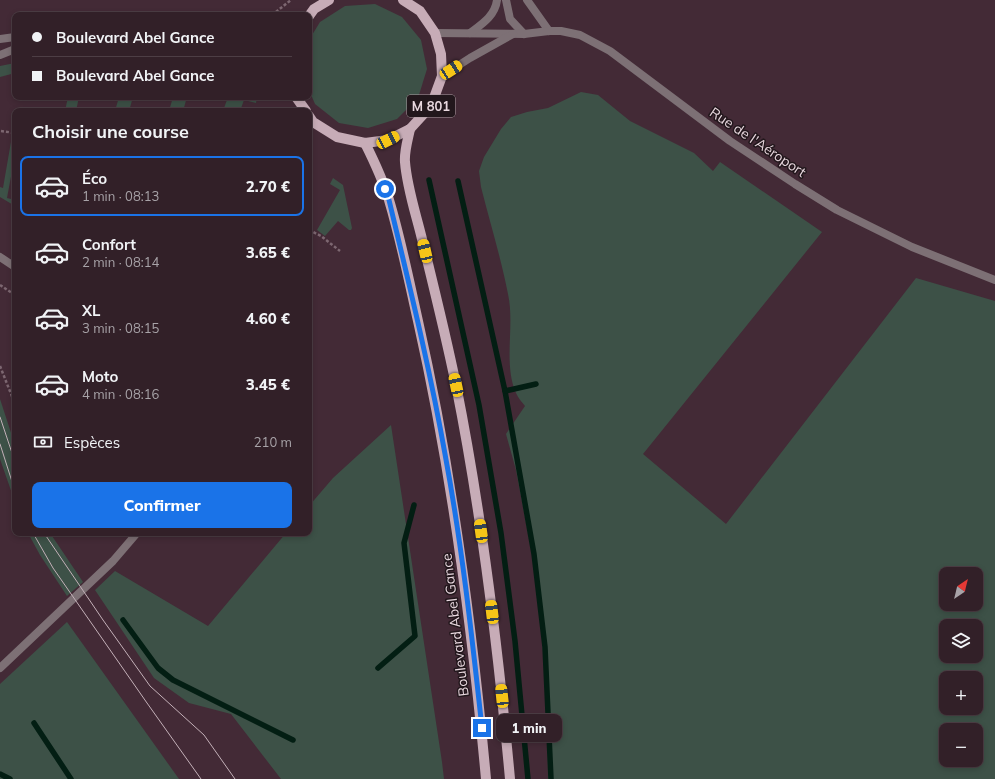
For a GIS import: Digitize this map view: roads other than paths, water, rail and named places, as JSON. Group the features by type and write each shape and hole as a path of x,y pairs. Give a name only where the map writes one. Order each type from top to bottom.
{"main road":[{"path":"312,12 314,9 329,0"},
{"name":"M 801","path":"312,123 337,138 365,143 388,140 410,129 431,106 442,76 441,54 435,33 420,12 403,0"},
{"name":"M 801","path":"410,129 404,160 410,191 444,330 468,451 489,585 510,779"},
{"name":"Boulevard Abel Gance","path":"365,143 377,167 389,200 421,334 446,455 466,588 486,779"}],"street":[{"path":"470,33 489,18 497,0"},
{"path":"506,0 510,19 524,34"},
{"path":"527,0 549,31"},
{"name":"Rue de l'Aéroport","path":"435,33 524,34 549,31 575,33 599,44 730,141 837,210 912,247 995,280"},
{"name":"Rue de l'Aéroport","path":"442,76 470,58 513,34"},
{"path":"0,39 12,37"},
{"path":"0,55 12,50"},
{"path":"0,257 12,265"},
{"path":"0,668 113,562 135,536"}],"waterway":[{"path":"429,180 479,405 501,533 515,641 528,779"},
{"path":"458,181 505,391 534,554 545,647 551,779"},
{"path":"505,391 536,384"},
{"path":"378,668 415,636 404,543 414,505"},
{"path":"123,620 158,668 173,680 293,740"},
{"path":"34,723 71,779"},
{"path":"0,774 10,779"}],"tram line":[{"path":"0,417 12,453"},
{"path":"0,444 12,482"},
{"path":"35,536 53,568 201,779"},
{"path":"46,536 150,686 204,735 235,779"}]}
